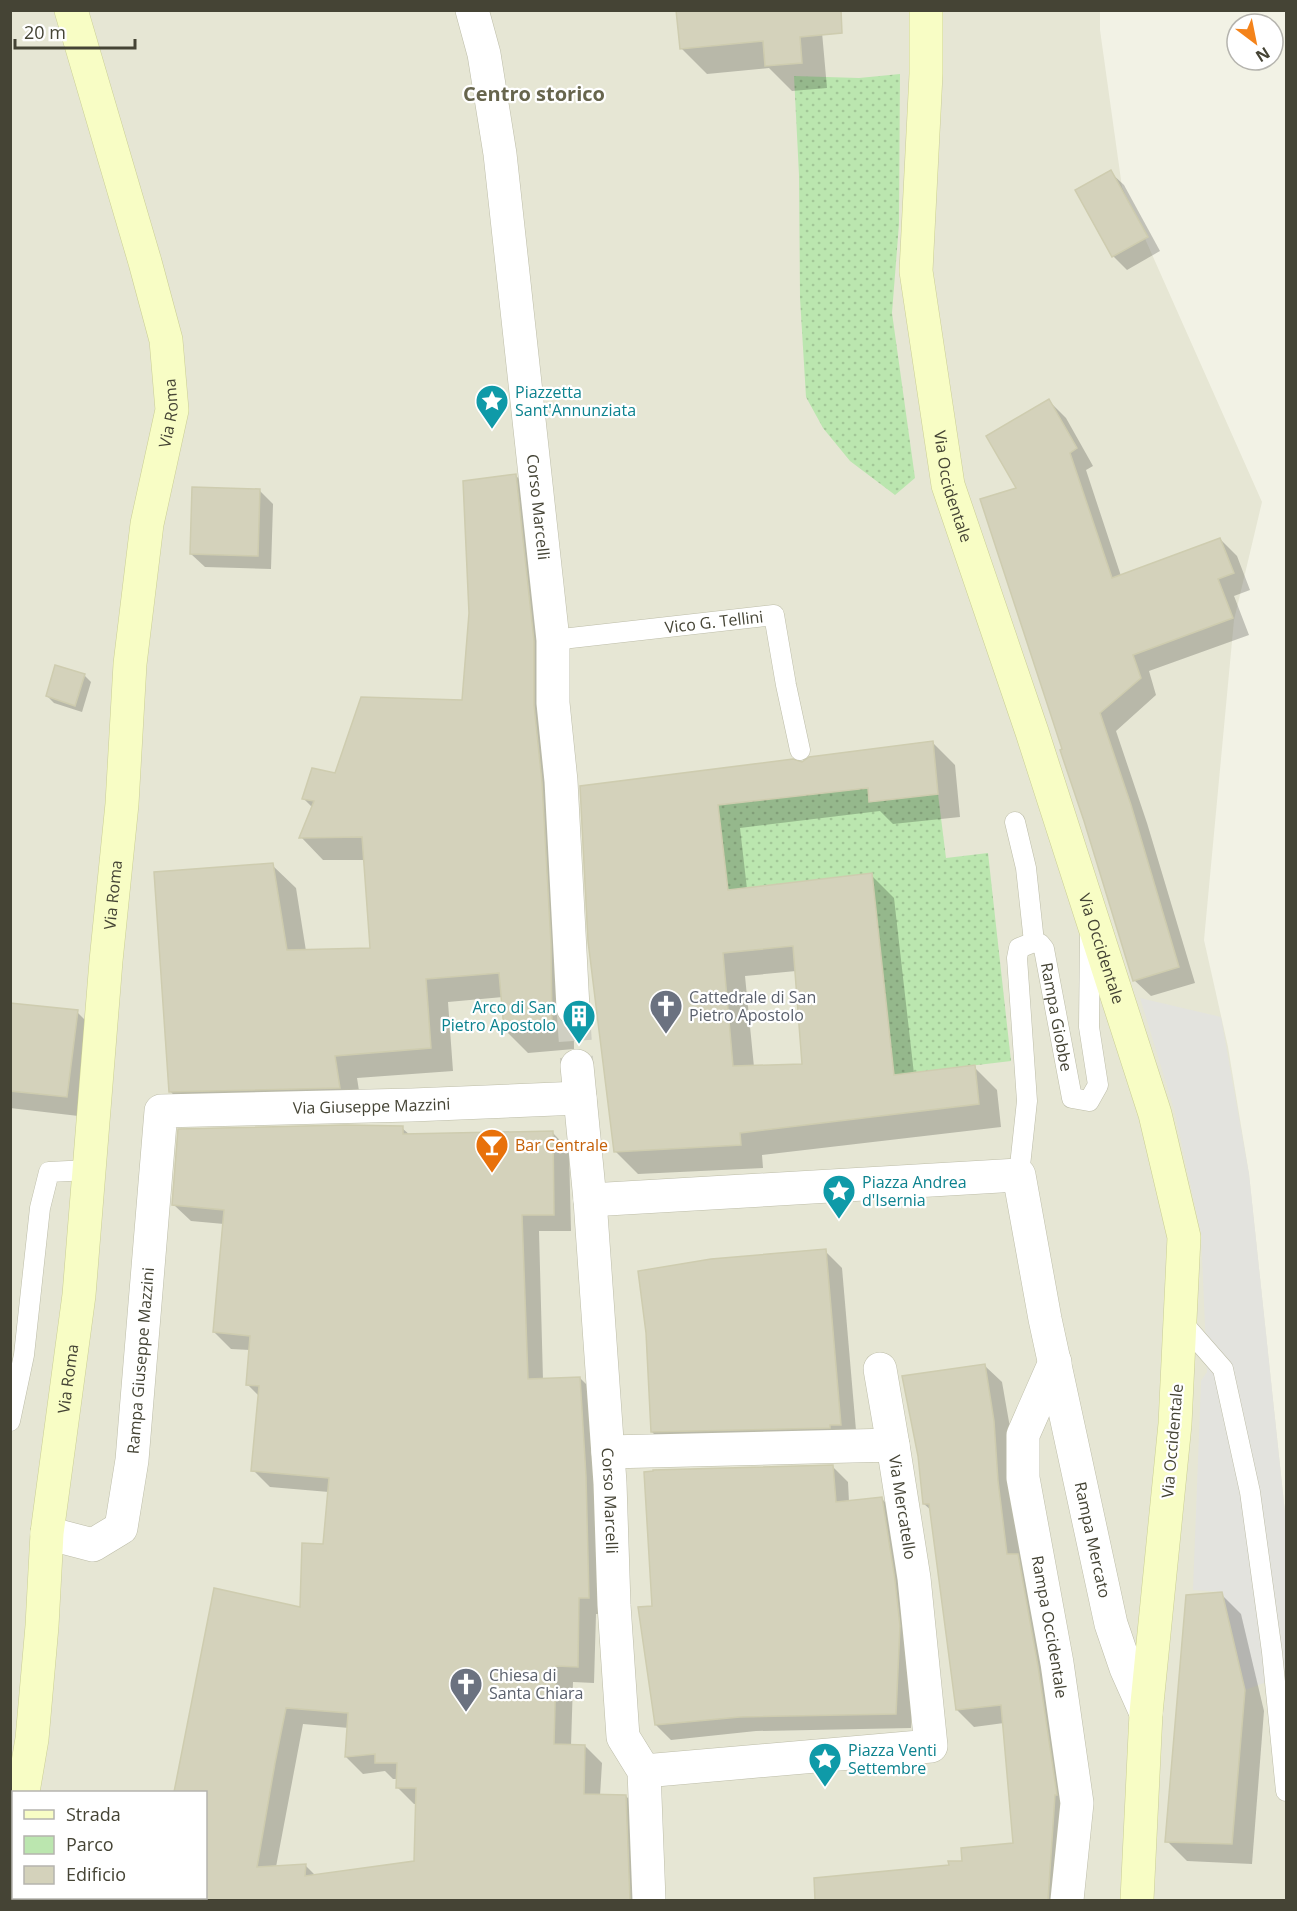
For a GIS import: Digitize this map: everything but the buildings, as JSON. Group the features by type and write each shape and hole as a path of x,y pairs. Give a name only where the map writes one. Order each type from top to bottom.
{"main road":[{"name":"Via Roma","path":"23,1791 32,1739 42,1626 46,1533 79,1294 106,961 122,804 130,664 147,524 172,410 166,340 71,10"},
{"name":"Via Occidentale","path":"926,10 926,74 916,271 948,485 1032,732 1155,1114 1184,1237 1175,1424 1146,1713 1137,1900"}],"street":[{"name":"Corso Marcelli","path":"472,10 484,54 500,154 553,640 553,703 561,781 573,1008"},
{"name":"Corso Marcelli","path":"577,1066 590,1200 608,1452 614,1605 623,1737 644,1772 648,1900"},
{"name":"Via Giuseppe Mazzini","path":"161,1111 580,1098"},
{"name":"Rampa Giuseppe Mazzini","path":"46,1533 93,1545 121,1528 132,1460 161,1111"},
{"path":"590,1200 1019,1175"},
{"name":"Rampa Mercato","path":"1019,1175 1045,1319 1111,1624 1126,1668 1146,1713"},
{"name":"Rampa Occidentale","path":"1055,1362 1023,1435 1023,1478 1057,1663 1077,1803 1067,1900"},
{"path":"880,1369 892,1445"},
{"name":"Via Mercatello","path":"608,1452 892,1445 914,1578 930,1746 644,1772"}],"lane":[{"name":"Vico G. Tellini","path":"553,640 774,615 800,750"},
{"path":"1015,822 1026,868 1034,942"},
{"name":"Rampa Giobbe","path":"1019,1175 1027,1101 1017,957 1019,948 1034,942 1040,944 1044,949 1072,1098 1089,1101 1098,1085 1089,1027 1090,913"},
{"path":"10,1421 24,1355 40,1208 49,1172 89,1170"},
{"path":"1181,1321 1223,1369 1250,1492 1272,1652 1287,1791"}],"shaded area":[{"path":"11,11 1100,11 1100,30 1122,187 1262,502 1234,620 1204,940 1228,1047 1249,1174 1286,1522 1286,1900 11,1900"},
{"path":"1140,998 1221,1017 1249,1174 1286,1522 1286,1675 1245,1690 1222,1592 1193,1590 1201,1381 1207,1372 1201,1233 1174,1109"}],"green space":[{"path":"900,74 899,224 892,313 915,478 895,495 850,461 823,428 806,397 800,298 799,175 794,76 859,78"},
{"path":"868,788 869,802 938,794 946,858 988,853 1011,1061 894,1075 872,874 727,890 718,805"}],"tunnel":[{"path":"573,1008 577,1066"}],"place":[{"name":"Piazzetta Sant'Annunziata","path":"492,430"},
{"name":"Cattedrale di San Pietro Apostolo","path":"666,1035"},
{"name":"Arco di San Pietro Apostolo","path":"579,1045"},
{"name":"Bar Centrale","path":"492,1174"},
{"name":"Piazza Andrea d'Isernia","path":"839,1220"},
{"name":"Chiesa di Santa Chiara","path":"466,1713"},
{"name":"Piazza Venti Settembre","path":"825,1788"}],"district":[{"name":"Centro storico","path":"534,94"}]}
